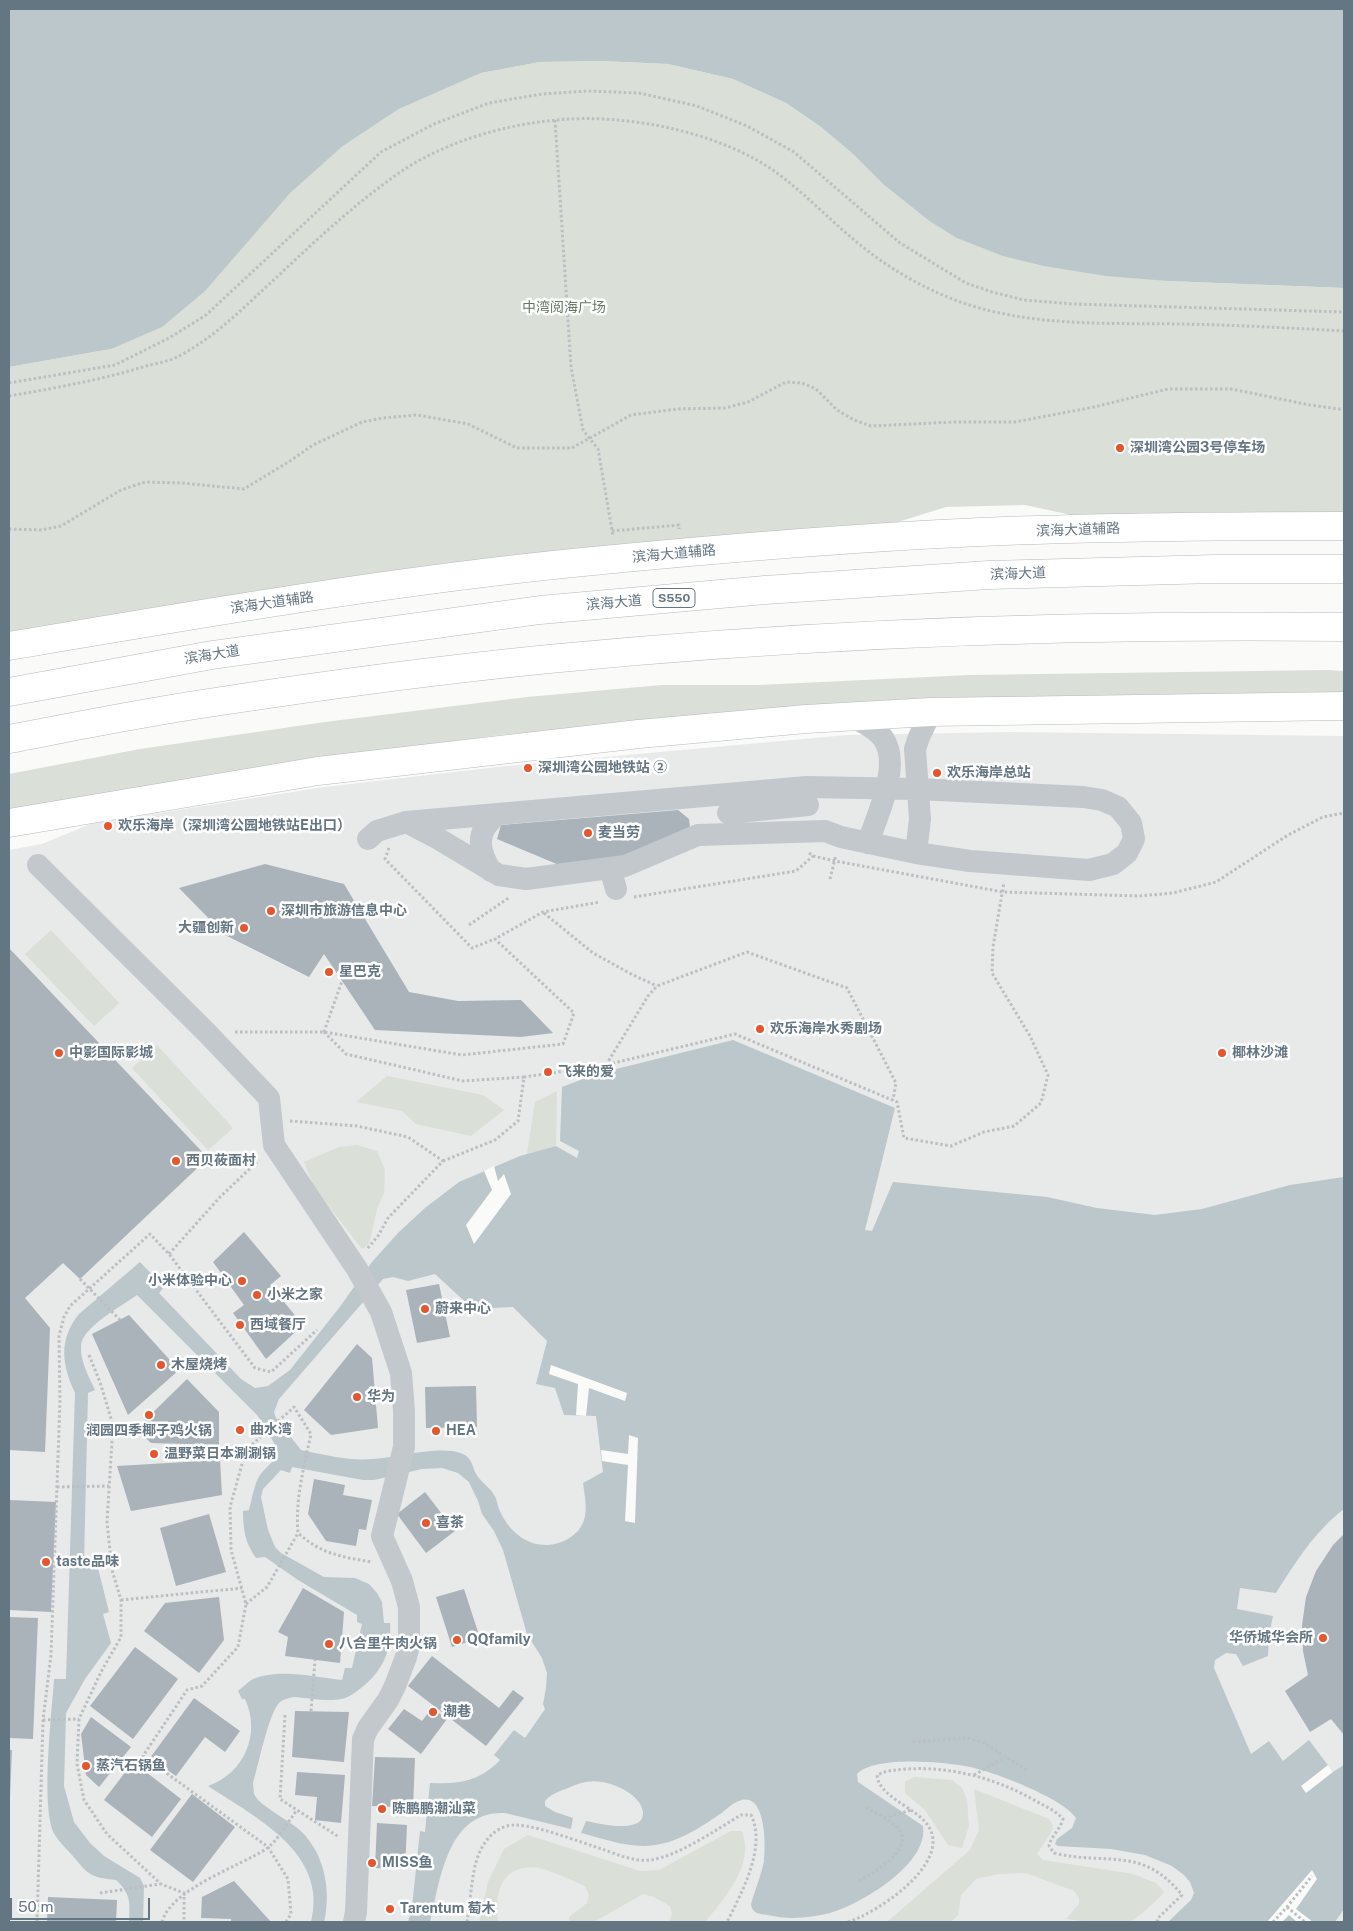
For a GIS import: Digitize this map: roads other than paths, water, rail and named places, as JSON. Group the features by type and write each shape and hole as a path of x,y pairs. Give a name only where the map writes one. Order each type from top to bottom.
{"main road":[{"name":"滨海大道辅路","path":"9,646 366,589 619,559 811,542 982,532 1344,526"},
{"name":"滨海大道","path":"9,692 212,655 540,610 765,590 990,575 1215,569 1344,569"},
{"path":"1220,626 1344,640"},
{"path":"9,739 212,702 378,679 549,659 768,642 989,630 1220,626 1344,627"},
{"path":"9,823 318,771 629,735 850,716 931,712 1344,706"}],"street":[{"path":"916,853 920,819 915,750 931,712"},
{"path":"850,716 874,729 886,744 890,765 887,788 868,843"},
{"path":"368,839 377,831 406,822 797,788 887,788 1093,798 1118,807 1131,822 1134,839 1127,853 1113,864 1089,870 1006,864 916,853 840,837 825,830 698,835 625,866 615,889 513,878 491,872 437,838 406,822"},
{"path":"728,812 808,806 823,788"},
{"path":"808,806 825,830"},
{"path":"491,872 484,860 480,839 488,821 497,815"},
{"path":"38,865 207,1033 269,1098 274,1145 354,1266 381,1312 401,1373 404,1447 382,1536 402,1581 409,1607 409,1645 391,1693 363,1739 356,1912 354,1922"}],"place":[{"name":"深圳湾公园3号停车场","path":"1120,448"},
{"name":"深圳湾公园地铁站 ②","path":"528,768"},
{"name":"欢乐海岸总站","path":"937,773"},
{"name":"欢乐海岸（深圳湾公园地铁站E出口）","path":"108,826"},
{"name":"麦当劳","path":"588,833"},
{"name":"深圳市旅游信息中心","path":"271,911"},
{"name":"大疆创新","path":"244,928"},
{"name":"星巴克","path":"329,972"},
{"name":"欢乐海岸水秀剧场","path":"760,1029"},
{"name":"中影国际影城","path":"59,1053"},
{"name":"椰林沙滩","path":"1222,1053"},
{"name":"飞来的爱","path":"548,1072"},
{"name":"西贝莜面村","path":"176,1161"},
{"name":"小米体验中心","path":"242,1281"},
{"name":"小米之家","path":"257,1295"},
{"name":"蔚来中心","path":"425,1309"},
{"name":"西域餐厅","path":"240,1325"},
{"name":"木屋烧烤","path":"161,1365"},
{"name":"华为","path":"357,1397"},
{"name":"润园四季椰子鸡火锅","path":"149,1415"},
{"name":"曲水湾","path":"240,1430"},
{"name":"HEA","path":"436,1431"},
{"name":"温野菜日本涮涮锅","path":"154,1454"},
{"name":"喜茶","path":"426,1523"},
{"name":"taste品味","path":"46,1562"},
{"name":"华侨城华会所","path":"1323,1638"},
{"name":"QQfamily","path":"457,1640"},
{"name":"八合里牛肉火锅","path":"329,1644"},
{"name":"潮巷","path":"433,1712"},
{"name":"蒸汽石锅鱼","path":"86,1766"},
{"name":"陈鹏鹏潮汕菜","path":"382,1809"},
{"name":"MISS鱼","path":"372,1863"},
{"name":"Tarentum 萄木","path":"390,1909"}],"park label":[{"name":"中湾阅海广场","path":"564,308"}]}
